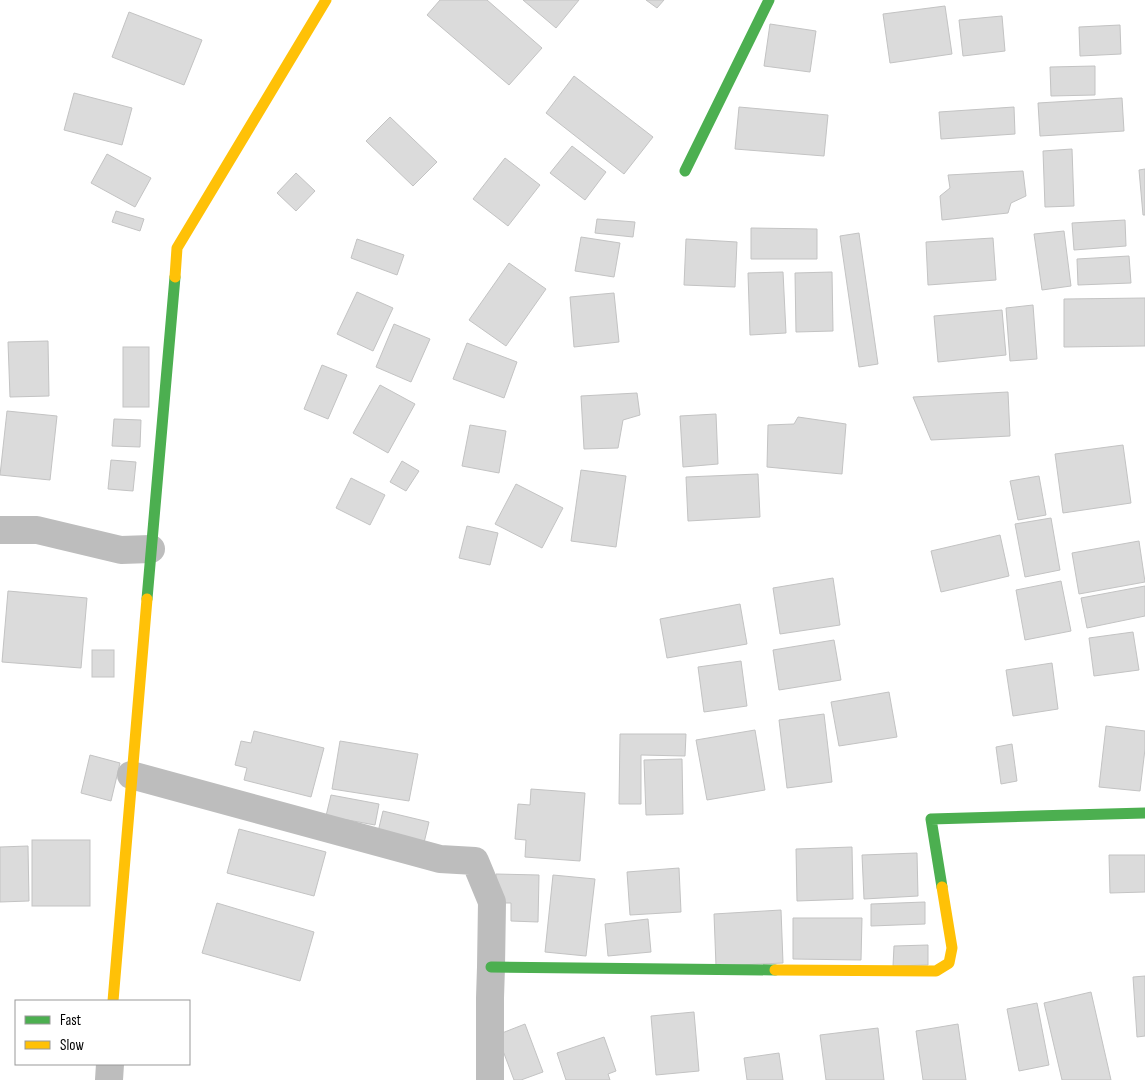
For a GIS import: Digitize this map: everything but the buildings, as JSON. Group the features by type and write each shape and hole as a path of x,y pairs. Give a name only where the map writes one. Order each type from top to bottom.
{"street":[{"path":"113,1000 177,248 326,0"},
{"path":"685,171 769,0"},
{"path":"0,530 36,530 121,550 151,549"},
{"path":"131,775 440,859 475,861 492,902 490,1080"},
{"path":"491,967 936,971 949,963 952,948 930,819 1145,813"},
{"path":"109,1080 110,1065"}],"traffic: fast":[{"path":"685,171 769,0"},
{"path":"147,599 175,277"},
{"path":"942,887 931,819 1145,813"},
{"path":"491,967 775,970"}],"traffic: slow":[{"path":"175,277 177,248 326,0"},
{"path":"113,1000 147,599"},
{"path":"775,970 936,971 949,963 952,948 942,887"}]}
